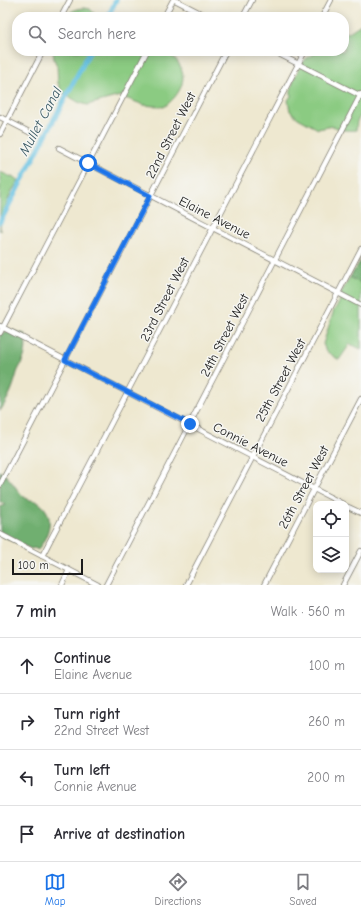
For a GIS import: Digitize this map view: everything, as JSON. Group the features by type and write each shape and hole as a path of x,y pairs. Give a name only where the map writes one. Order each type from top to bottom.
{"street":[{"path":"64,12 70,0"},
{"path":"167,12 174,0 198,12"},
{"path":"246,12 252,0"},
{"path":"325,12 331,0"},
{"path":"0,134 40,56"},
{"path":"0,333 2,326 144,56"},
{"name":"22nd Street West","path":"0,485 223,56"},
{"path":"283,56 361,96"},
{"name":"23rd Street West","path":"42,556 302,56"},
{"name":"24th Street West","path":"106,585 361,96"},
{"path":"0,117 31,133"},
{"name":"Elaine Avenue","path":"59,148 361,305"},
{"name":"25th Street West","path":"186,585 361,248"},
{"name":"Connie Avenue","path":"2,326 337,501"},
{"name":"26th Street West","path":"264,585 361,399"},
{"path":"349,507 361,513"},
{"path":"0,534 98,585"},
{"path":"343,585 361,551"},
{"path":"62,585 69,570"}],"green space":[{"path":"78,9 90,9 93,12 71,12"},
{"path":"361,24 361,115 357,121 356,130 344,130 333,126 318,129 298,118 290,111 288,100 291,96 292,87 298,70 304,61 310,56 349,56 349,32"},
{"path":"54,56 172,56 179,64 183,79 178,93 164,107 144,105 120,96 87,105 78,102 62,92 58,83 57,66"},
{"path":"0,172 19,180 11,193 1,218 0,231"},
{"path":"361,260 361,283 350,277"},
{"path":"350,277 361,283 361,349 350,344 339,360 326,351 323,344 334,310 339,303 342,291"},
{"path":"10,330 25,334 26,345 24,358 6,402 0,411 0,334"},
{"path":"0,471 10,479 23,496 39,503 45,508 48,514 49,526 45,539 38,550 34,548 31,549 0,535 0,507 5,505 0,502"}],"waterway":[{"name":"Mullet Canal","path":"110,12 116,0"},
{"name":"Mullet Canal","path":"0,222 87,56"}],"route":[{"path":"88,163 150,196 65,360 190,424"}]}
